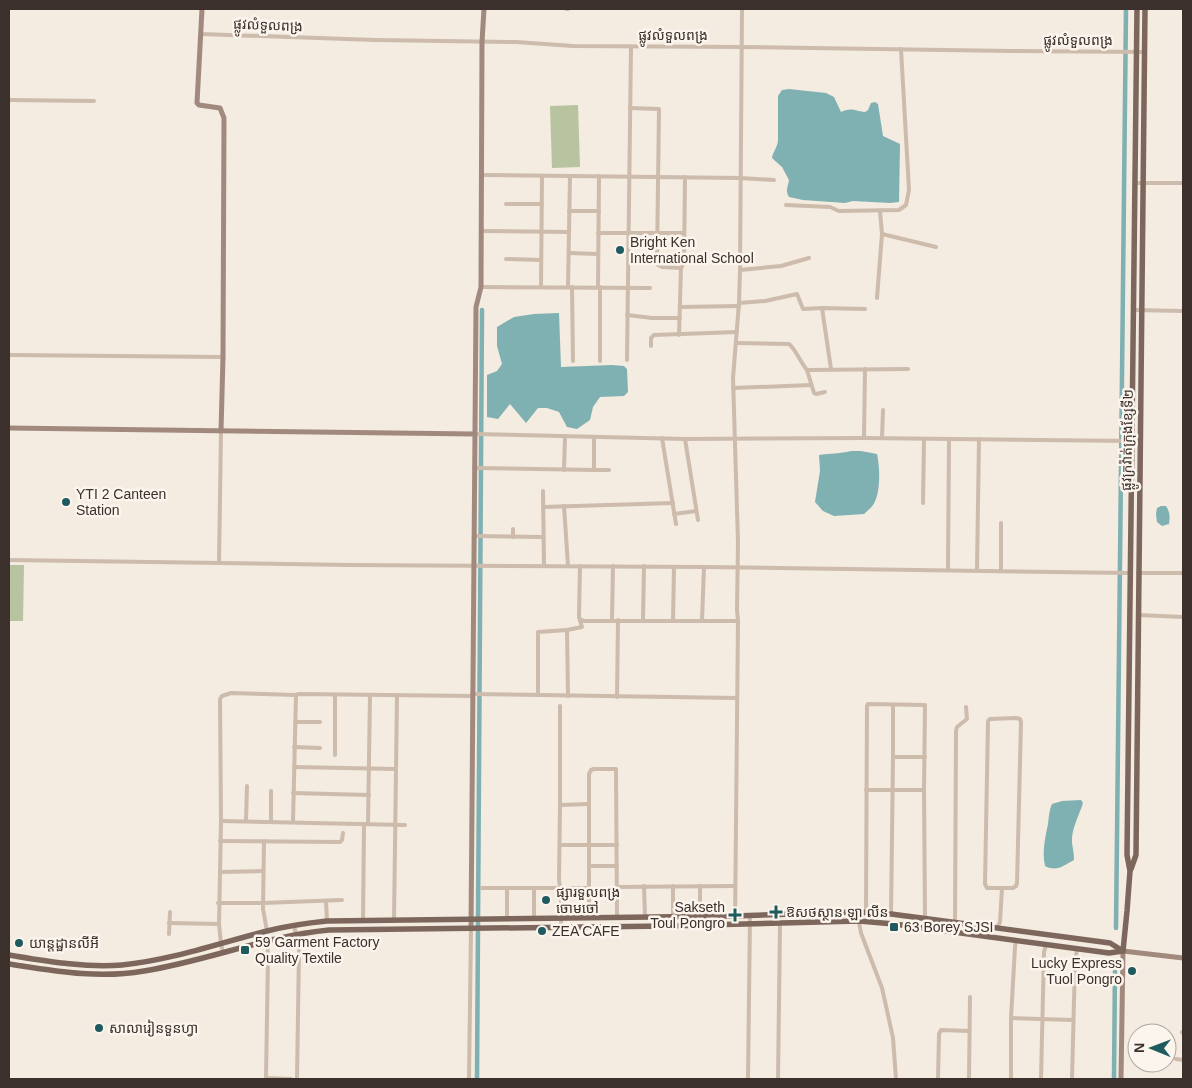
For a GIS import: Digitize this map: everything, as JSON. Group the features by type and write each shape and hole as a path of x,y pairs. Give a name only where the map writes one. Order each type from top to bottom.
{"main road":[{"name":"ផ្លូវក្រវ៉ាត់ក្រុងខ្សែទី២","path":"1123,950 1130,871 1127,855 1136,9"},
{"name":"ផ្លូវក្រវ៉ាត់ក្រុងខ្សែទី២","path":"1130,871 1136,856 1145,9"},
{"path":"1130,441 1140,441"},
{"path":"1130,572 1138,573"},
{"path":"9,955 94,966 121,965 144,962 267,931 327,921 750,916 857,912 925,918 1110,944 1123,950"},
{"path":"9,964 77,974 121,974 146,971 223,953 267,940 330,930 750,925 859,921 1108,953 1123,950"},
{"path":"77,974 78,964"},
{"path":"121,965 121,974"}],"street":[{"path":"202,9 197,103 199,105 220,108 224,118 223,357 219,563"},
{"path":"469,1079 476,929 475,695 477,565 475,536 476,468 479,434 476,307 481,287 482,42 484,9"},
{"path":"734,925 738,542 733,388 740,270 742,9"},
{"name":"ផ្លូវលំទួលពង្រ","path":"201,34 516,42 573,46 742,46 1145,52"},
{"path":"627,360 631,47"},
{"path":"786,205 830,207 839,212 899,210 906,205 908,190 901,49"},
{"path":"9,100 94,101"},
{"path":"630,108 659,109 657,261 658,265 662,267 681,268"},
{"path":"482,175 774,180"},
{"path":"541,287 542,176"},
{"path":"570,176 568,253 573,361"},
{"path":"599,176 600,361"},
{"path":"679,335 681,268 684,263 685,177"},
{"path":"1135,183 1183,183"},
{"path":"506,204 542,204"},
{"path":"569,210 599,210"},
{"path":"877,298 882,234 880,211"},
{"path":"481,231 569,232"},
{"path":"598,233 684,233"},
{"path":"882,234 936,247"},
{"path":"568,253 598,254"},
{"path":"740,270 781,266 809,258"},
{"path":"506,259 541,260"},
{"path":"481,287 650,288"},
{"path":"680,307 739,304 797,294 803,309 865,309"},
{"path":"822,308 831,369"},
{"path":"1133,310 1183,311"},
{"path":"627,315 652,318 680,318"},
{"path":"651,346 651,338 654,335 737,332"},
{"path":"736,343 789,344 795,350 800,362 807,370 814,394 824,392"},
{"path":"9,355 223,357"},
{"path":"864,438 866,369"},
{"path":"807,370 908,369"},
{"path":"733,388 811,385"},
{"path":"882,438 883,410"},
{"path":"9,428 479,434 685,439 924,438 1130,441"},
{"path":"564,436 564,470"},
{"path":"594,437 594,470"},
{"path":"662,438 676,524"},
{"path":"923,503 924,438"},
{"path":"685,439 698,520"},
{"path":"948,570 949,439"},
{"path":"977,570 979,439"},
{"path":"476,468 609,470"},
{"path":"543,491 544,566"},
{"path":"543,507 673,503"},
{"path":"564,506 568,566"},
{"path":"674,514 696,511"},
{"path":"1001,523 1001,571"},
{"path":"513,528 513,537"},
{"path":"475,536 543,537"},
{"path":"9,560 1130,572"},
{"path":"538,695 538,632 582,627 579,617 580,566"},
{"path":"612,620 613,566"},
{"path":"643,620 644,566"},
{"path":"672,621 674,567"},
{"path":"702,621 704,567"},
{"path":"1138,573 1183,573"},
{"path":"1138,615 1183,616"},
{"path":"580,619 738,622"},
{"path":"616,696 618,620"},
{"path":"567,630 568,696"},
{"path":"223,953 218,924 221,821 220,699 222,696 231,692 296,695 538,695 737,698"},
{"path":"335,694 336,755"},
{"path":"293,822 296,695"},
{"path":"363,920 366,824 369,795 370,695"},
{"path":"394,920 397,695"},
{"path":"866,912 867,706 868,704 925,705 925,918"},
{"path":"891,914 893,705"},
{"path":"560,706 559,880 561,927"},
{"path":"955,923 956,731 957,727 967,719 966,707"},
{"path":"1016,718 1020,719 1021,722 1016,883 1015,888 1002,888 987,888 985,884 988,721 990,719 1016,718"},
{"path":"295,722 320,722"},
{"path":"294,747 320,748"},
{"path":"893,758 925,757"},
{"path":"294,767 396,769"},
{"path":"589,918 589,777 591,770 616,769 617,917"},
{"path":"246,821 247,786"},
{"path":"866,790 924,790"},
{"path":"271,791 271,822"},
{"path":"293,793 369,795"},
{"path":"560,805 590,804"},
{"path":"221,821 406,825"},
{"path":"220,841 340,842 344,833"},
{"path":"264,841 263,909 267,931"},
{"path":"560,845 616,845"},
{"path":"589,866 616,866"},
{"path":"220,872 263,871"},
{"path":"644,886 645,917"},
{"path":"672,886 673,917"},
{"path":"700,886 700,916"},
{"path":"616,887 734,886"},
{"path":"482,888 589,888"},
{"path":"507,888 507,918"},
{"path":"534,888 534,918"},
{"path":"997,928 1000,922 1002,888"},
{"path":"218,903 342,900"},
{"path":"326,901 327,921"},
{"path":"169,934 170,912"},
{"path":"857,912 861,933 882,988 894,1038 896,1079"},
{"path":"748,1079 750,916"},
{"path":"169,923 218,924"},
{"path":"778,1079 780,924"},
{"path":"294,926 299,950 297,1079"},
{"path":"267,940 266,1078 291,1079"},
{"path":"1010,1079 1011,1018 1016,940"},
{"path":"1041,1079 1044,952 1046,944"},
{"path":"1072,1079 1077,949"},
{"path":"1121,1079 1123,950 1183,958"},
{"path":"969,1079 970,997"},
{"path":"1011,1018 1073,1020"},
{"path":"938,1079 939,1034 941,1030 970,1031"}],"green space":[{"path":"578,105 580,167 552,168 550,106"},
{"path":"9,565 24,565 23,621 9,621"}],"water":[{"path":"782,90 826,93 834,97 841,112 851,110 865,112 871,103 875,102 878,104 883,136 900,144 899,202 853,201 845,203 789,197 787,190 789,180 782,167 772,158 778,141 778,96"},
{"path":"559,313 561,367 624,366 627,369 628,392 624,396 600,397 593,407 590,420 577,429 567,427 559,412 547,408 538,408 526,423 510,404 498,419 487,417 487,375 497,371 502,364 497,346 497,327 514,317"},
{"path":"851,451 877,454 879,487 876,500 864,514 834,516 823,511 815,502 820,471 819,455"},
{"path":"1166,506 1170,517 1169,524 1162,526 1157,522 1156,514 1157,508"},
{"path":"1081,800 1083,803 1072,838 1074,860 1057,868 1045,866 1044,845 1052,804 1062,801"}],"waterway":[{"path":"1116,928 1126,9"},
{"path":"477,1079 482,310"},
{"path":"1114,1079 1115,967"}],"place":[{"name":"Bright Ken International School","path":"620,250"},
{"name":"YTI 2 Canteen Station","path":"66,502"},
{"name":"ផ្សារទួលពង្រ ចោមចៅ","path":"546,900"},
{"name":"ឱសថស្ថាន ឡា លីន","path":"776,912"},
{"name":"Sakseth Toul Pongro","path":"735,915"},
{"name":"63 Borey SJSI","path":"894,927"},
{"name":"ZEA CAFE","path":"542,931"},
{"name":"យាន្ដដ្ឋានលីអី","path":"19,943"},
{"name":"59 Garment Factory Quality Textile","path":"245,950"},
{"name":"Lucky Express Tuol Pongro","path":"1132,971"},
{"name":"សាលារៀនទួនហ្វា","path":"99,1028"}]}
